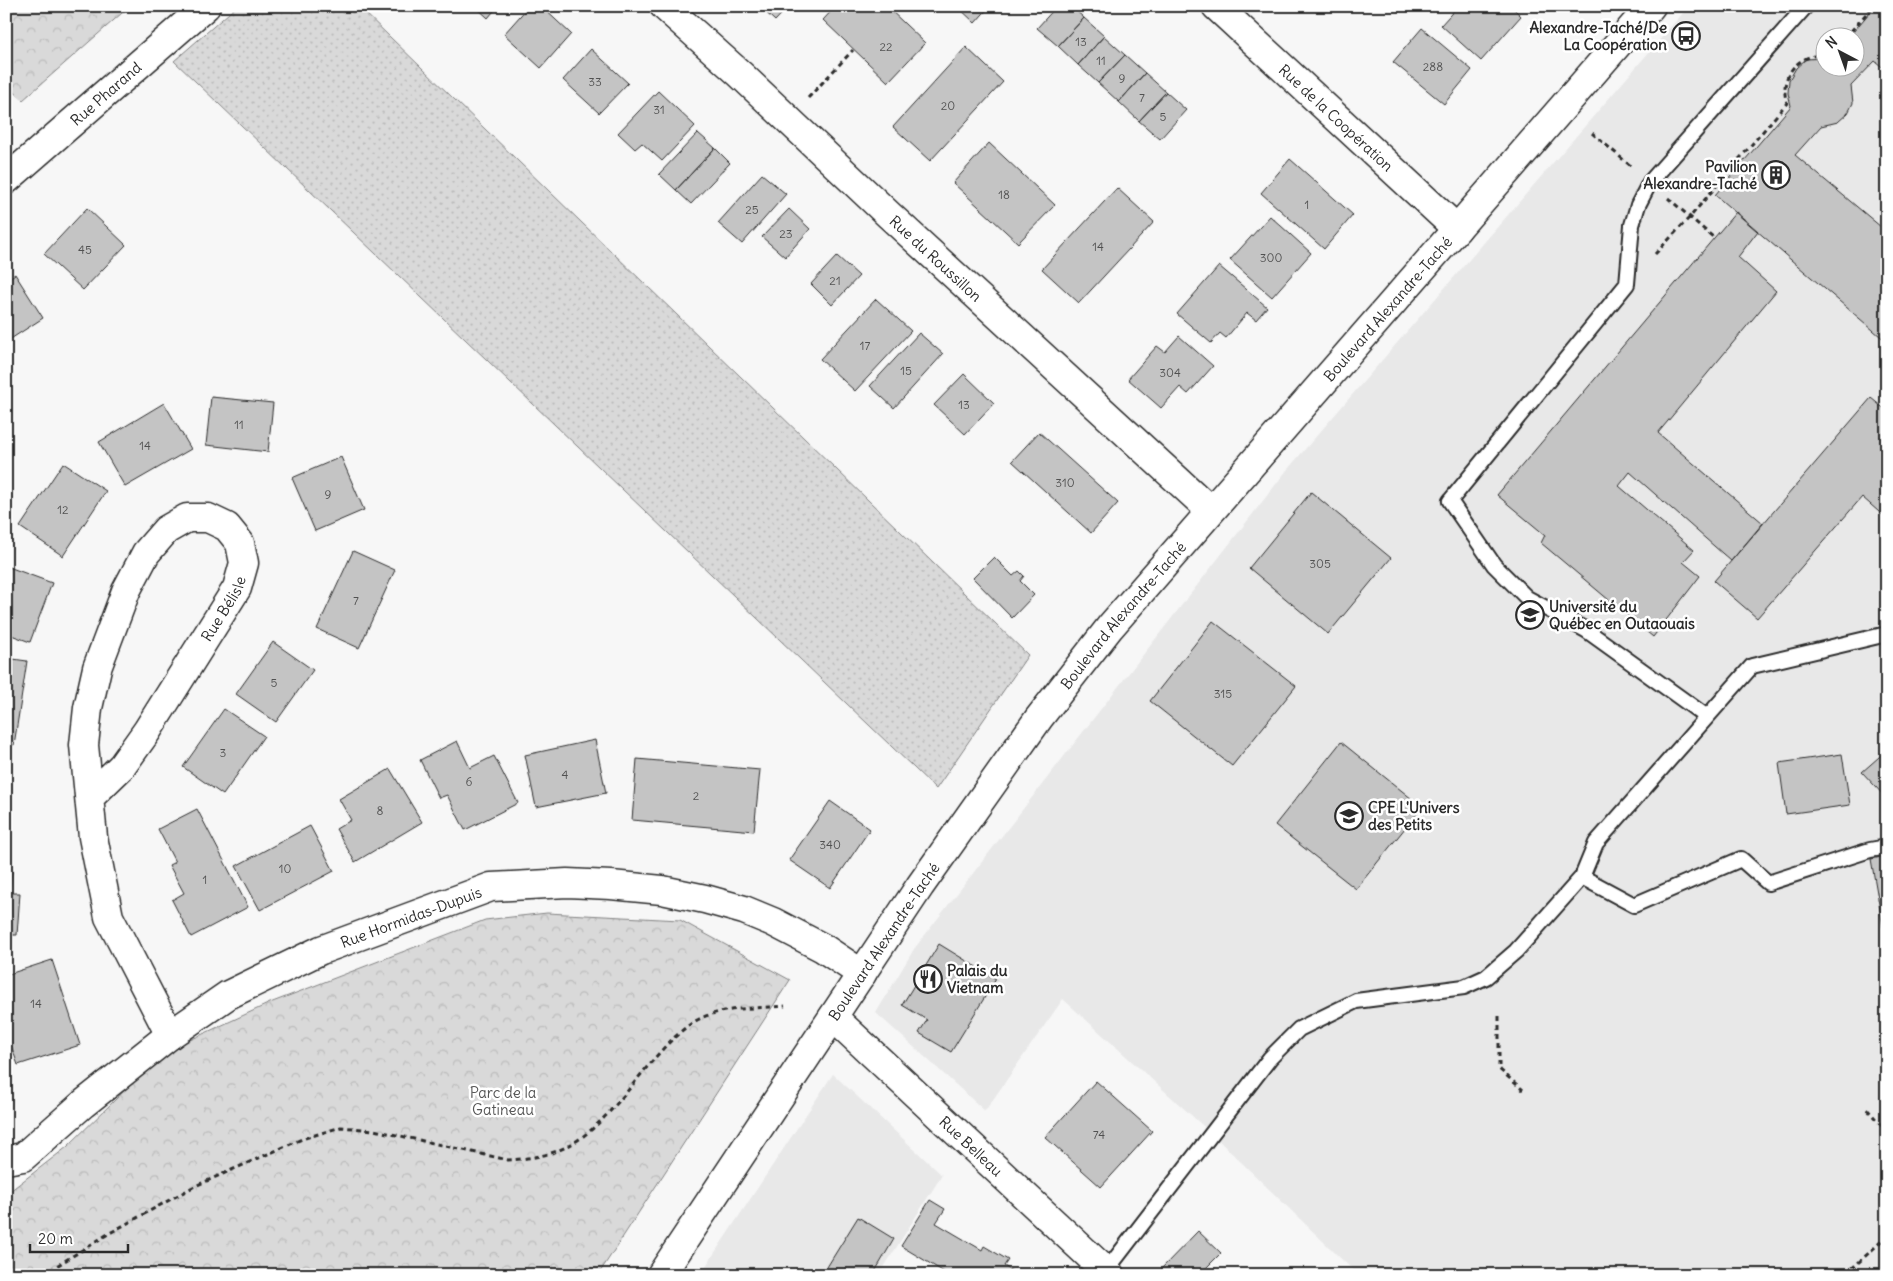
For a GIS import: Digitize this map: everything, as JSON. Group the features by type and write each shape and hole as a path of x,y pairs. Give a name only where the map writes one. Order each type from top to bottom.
{"street":[{"name":"Rue Pharand","path":"6,180 206,6"},
{"name":"Rue de la Coopération","path":"1216,6 1457,229"},
{"name":"Boulevard Alexandre-Taché","path":"661,1275 920,886 1039,718 1110,627 1210,510 1651,6"},
{"name":"Rue du Roussillon","path":"674,10 889,215 1210,510"},
{"name":"Rue Bélisle","path":"90,797 122,766 147,731 237,588 244,563 240,543 227,527 208,518 188,518 166,530 146,552 126,591 97,668 88,708 84,745 93,837 109,917 170,1035"},
{"name":"Rue Hormidas-Dupuis","path":"6,1160 23,1157 83,1104 170,1035 228,995 321,950 491,886 567,883 611,885 662,890 705,898 744,910 773,922 823,948 862,974"},
{"name":"Rue Belleau","path":"832,1017 1107,1274"}],"lane":[{"path":"1707,717 1586,630 1527,598 1494,565 1450,501 1627,284 1632,225 1638,206 1650,182 1806,6"},
{"path":"1107,1274 1270,1058 1299,1030 1356,1001 1464,987 1486,977 1516,951 1582,876 1596,843 1752,666 1887,634"},
{"path":"1582,876 1634,905 1741,859 1768,883 1870,850 1887,847"}],"path":[{"path":"1854,28 1873,6"},
{"path":"803,104 853,50"},
{"path":"1627,284 1690,217 1787,103 1784,84 1790,71 1801,59 1816,56"},
{"path":"1592,133 1636,170"},
{"path":"1660,191 1714,238"},
{"path":"42,1275 108,1234 193,1188 302,1139 341,1127 374,1130 508,1160 530,1158 557,1151 576,1141 606,1116 637,1076 693,1023 714,1014 735,1010 785,1006"},
{"path":"1499,1016 1500,1068 1523,1090"},
{"path":"1866,1109 1887,1132"},
{"path":"1845,1275 1887,1236"}],"shaded area":[{"name":"Université du Québec en Outaouais","path":"1689,6 1887,6 1887,1275 1358,1275 1212,1134 1063,999 985,1111 876,1013 914,949 1287,470"},
{"path":"833,1074 942,1175 879,1275 700,1275"}],"green space":[{"path":"6,6 130,6 23,100 6,84"},
{"path":"237,6 358,6 1028,655 936,789 174,61"},
{"name":"Parc de la Gatineau","path":"547,913 680,920 790,980 598,1275 6,1275 6,1191 10,1191 67,1147 164,1052 270,1003 485,920"}],"building":[{"path":"475,6 498,6 488,18"},
{"path":"529,6 541,6 571,34 541,68 504,34"},
{"path":"759,6 789,6 775,21"},
{"path":"836,6 886,6 925,43 888,82 823,20"},
{"path":"957,6 990,6 975,23"},
{"path":"1057,6 1071,6 1084,18 1058,46 1037,28"},
{"path":"1458,6 1511,6 1521,16 1481,61 1441,25"},
{"name":"Pavilion Alexandre-Taché","path":"1875,6 1887,6 1887,71 1875,61 1866,70 1866,28 1856,28"},
{"path":"1084,18 1104,36 1078,65 1058,46"},
{"path":"1422,28 1472,70 1444,104 1393,62"},
{"path":"1104,36 1125,55 1098,83 1078,65"},
{"path":"966,47 1003,82 930,161 893,127"},
{"path":"591,49 628,83 599,113 563,80"},
{"path":"1125,55 1145,73 1119,102 1098,83"},
{"name":"Pavilion Alexandre-Taché","path":"1816,58 1816,78 1859,78 1851,86 1853,103 1848,113 1838,122 1821,126 1795,155 1887,232 1887,342 1715,195 1791,106 1788,93 1789,80 1796,68 1806,59"},
{"path":"1145,73 1166,92 1139,121 1119,102"},
{"path":"658,91 695,126 662,161 642,143 635,149 618,133"},
{"path":"1166,92 1186,110 1160,139 1139,121"},
{"path":"698,133 715,148 676,190 659,174"},
{"path":"989,143 1055,205 1018,243 953,183"},
{"path":"715,148 730,163 691,204 676,190"},
{"path":"1290,159 1353,215 1324,249 1261,193"},
{"path":"762,174 786,194 742,244 718,223"},
{"path":"1117,188 1154,222 1079,303 1042,269"},
{"path":"87,208 126,245 83,290 44,254"},
{"path":"789,209 810,229 785,257 762,237"},
{"path":"1736,212 1758,231 1738,257 1776,291 1658,433 1763,523 1731,561 1630,472 1619,486 1694,550 1683,562 1700,576 1653,637 1541,543 1545,535 1497,495"},
{"path":"1270,216 1311,253 1272,297 1230,260"},
{"path":"837,256 859,276 832,305 811,284"},
{"path":"1219,266 1267,307 1256,320 1247,313 1226,338 1220,333 1211,343 1177,314"},
{"path":"15,274 43,318 6,342 6,280"},
{"path":"876,299 911,331 855,391 820,359"},
{"path":"919,333 943,354 894,408 870,386"},
{"path":"1179,336 1213,366 1188,394 1180,387 1161,408 1128,379 1157,346 1165,352"},
{"path":"964,374 994,403 965,434 934,405"},
{"path":"211,397 273,403 268,452 206,445"},
{"path":"1871,398 1887,411 1887,519 1862,497 1757,618 1714,581"},
{"path":"164,403 191,449 125,487 99,442"},
{"path":"1039,432 1118,503 1091,533 1012,461"},
{"path":"341,457 364,510 315,531 292,478"},
{"path":"63,463 106,491 63,556 20,527"},
{"path":"1311,492 1391,558 1328,634 1249,568"},
{"path":"353,551 395,570 359,648 317,629"},
{"path":"994,557 1013,576 1019,571 1024,576 1020,581 1034,595 1012,618 973,578"},
{"path":"6,566 52,583 30,642 6,633"},
{"path":"1213,621 1296,686 1232,766 1150,701"},
{"path":"273,642 313,670 276,722 236,694"},
{"path":"6,658 27,661 14,745 6,743"},
{"path":"224,709 264,736 223,795 183,767"},
{"path":"595,740 606,793 536,807 525,755"},
{"path":"457,741 470,768 494,756 518,803 465,830 447,795 439,798 420,760"},
{"name":"CPE L'Univers des Petits","path":"1341,742 1422,807 1356,889 1275,825"},
{"path":"1887,750 1887,799 1862,772"},
{"path":"1842,754 1850,805 1786,814 1779,763"},
{"path":"637,759 760,770 754,831 632,820"},
{"path":"390,769 422,822 355,862 336,829 351,820 339,799"},
{"path":"6,771 10,771 9,839 6,839"},
{"path":"830,801 870,829 830,888 789,860"},
{"path":"197,809 248,907 191,937 172,900 184,893 169,865 175,862 158,829"},
{"path":"310,826 334,871 260,910 236,866"},
{"path":"1887,856 1887,926 1883,927 1871,859"},
{"path":"6,870 12,870 10,893 20,893 17,935 6,935"},
{"path":"939,944 996,979 951,1052 919,1033 927,1020 902,1005"},
{"path":"52,960 80,1045 18,1065 6,1031 6,975"},
{"path":"1096,1081 1152,1131 1101,1187 1045,1137"},
{"path":"930,1200 945,1209 936,1223 982,1250 984,1246 1008,1260 1004,1266 1018,1275 949,1275 901,1246"},
{"path":"858,1217 894,1239 873,1275 828,1275 824,1272"},
{"path":"1198,1231 1221,1253 1199,1275 1167,1275 1161,1269"},
{"path":"747,1268 758,1275 743,1275"}],"place":[{"name":"Alexandre-Taché/De La Coopération","path":"1686,36"},
{"name":"Pavilion Alexandre-Taché","path":"1776,175"},
{"name":"Université du Québec en Outaouais","path":"1530,615"},
{"name":"CPE L'Univers des Petits","path":"1349,816"},
{"name":"Palais du Vietnam","path":"928,979"}]}
